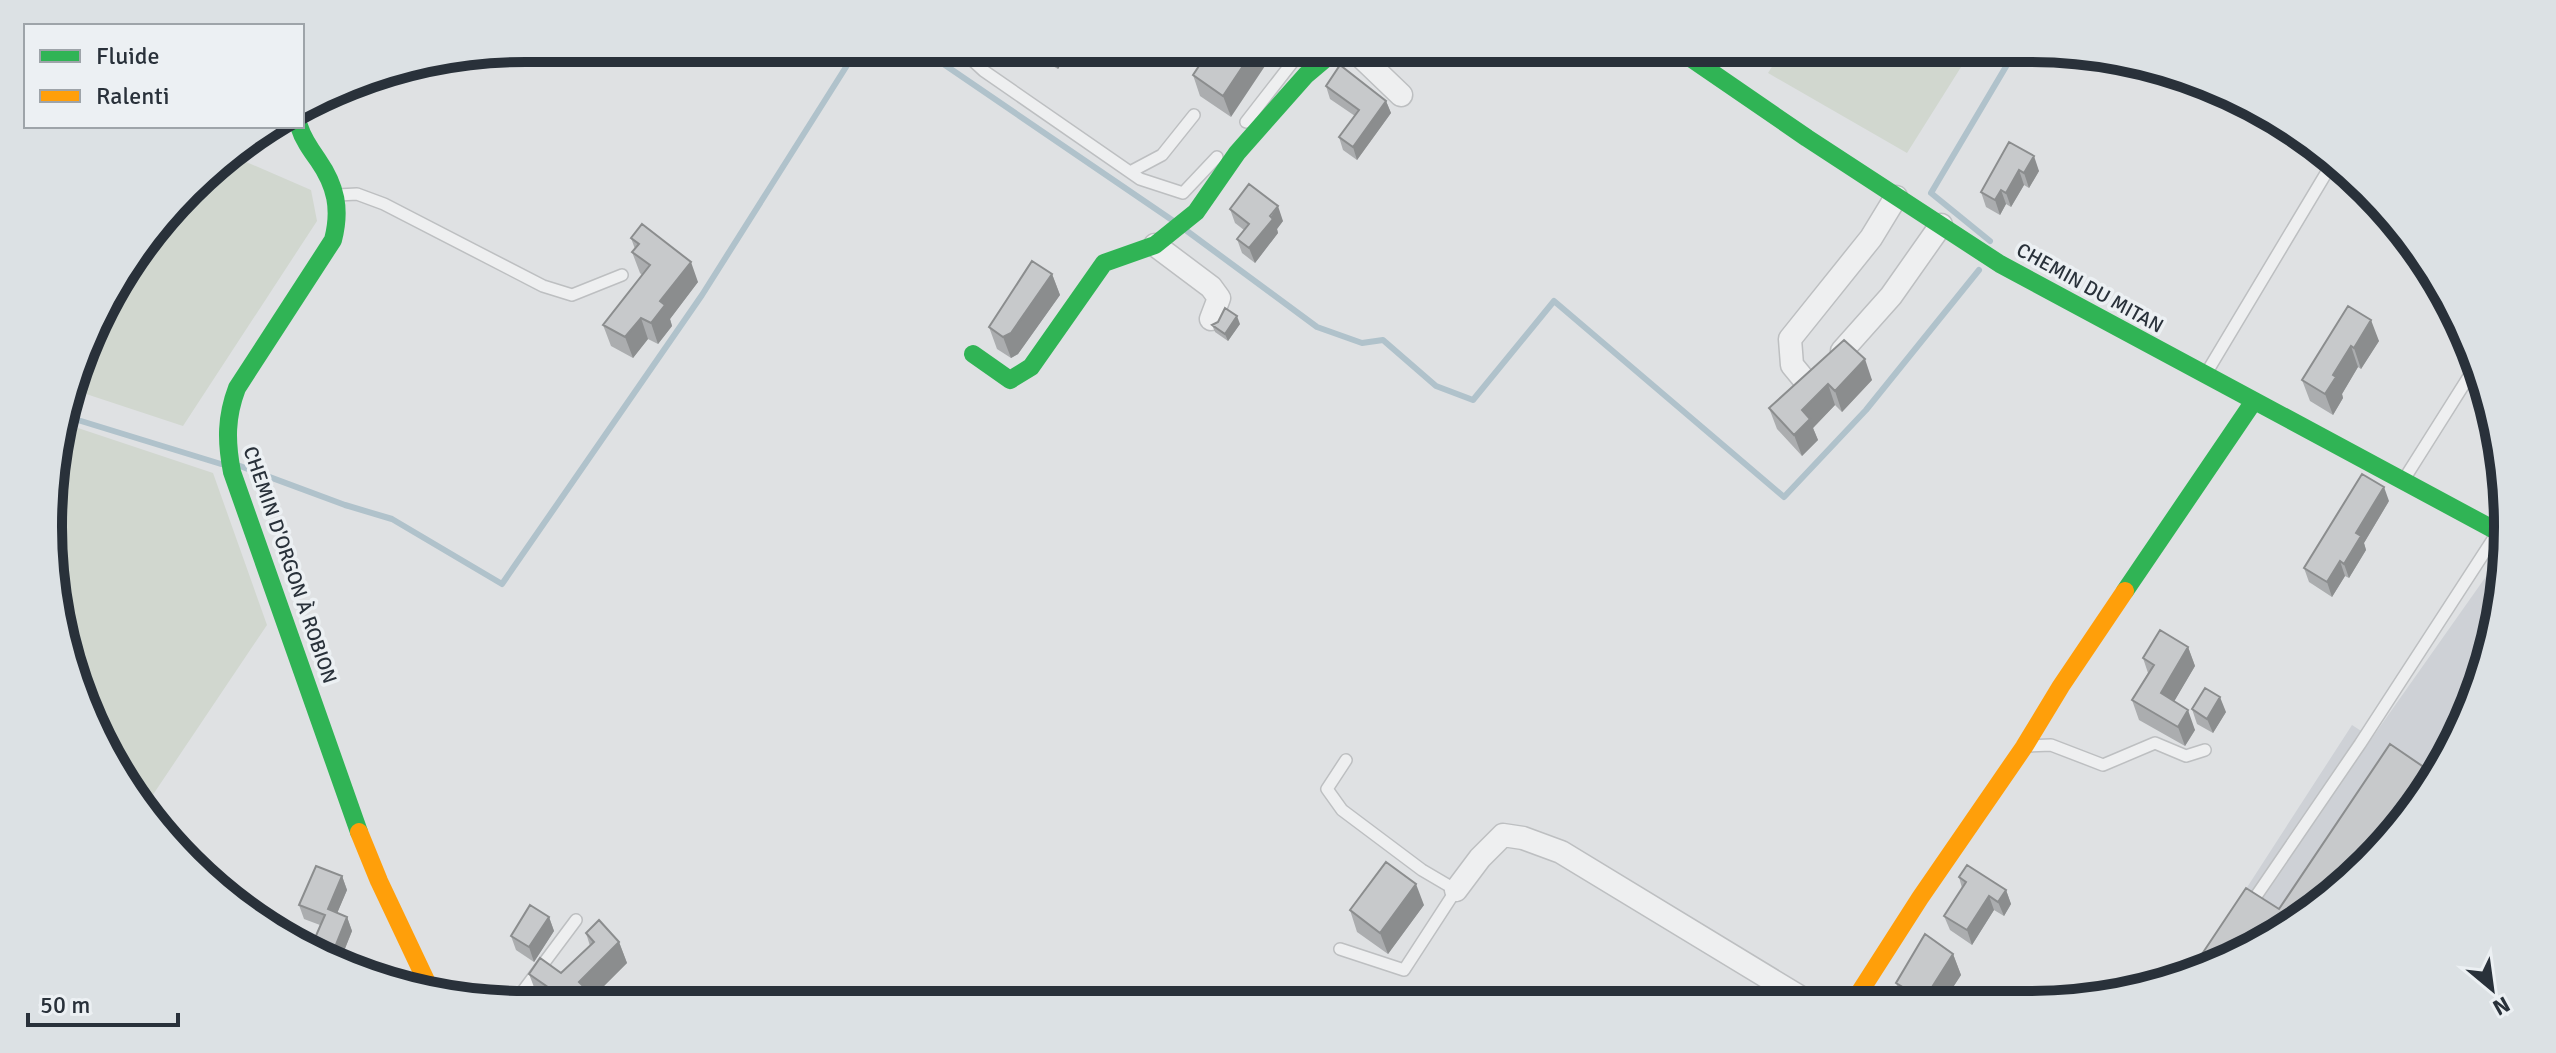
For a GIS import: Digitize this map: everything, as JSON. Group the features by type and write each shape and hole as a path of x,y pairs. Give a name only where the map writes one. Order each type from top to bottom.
{"street":[{"path":"973,354 1010,380 1031,367 1104,263 1155,245 1223,190 1237,153 1296,86 1323,62"},
{"path":"1367,62 1401,95"},
{"name":"CHEMIN DU MITAN","path":"1697,62 2000,264 2494,530"},
{"path":"300,128 302,138 338,195"},
{"name":"CHEMIN D'ORGON À ROBION","path":"338,195 340,217 333,240 237,388 227,411 225,439 232,472 354,818 379,881 426,980"},
{"path":"1806,382 1792,365 1790,339 1871,238 1896,197"},
{"path":"1842,351 1891,296 1941,225"},
{"path":"1155,245 1211,287 1219,298 1211,319"},
{"path":"1860,991 2024,747 2077,662 2254,401"},
{"path":"1456,890 1480,858 1503,835 1523,838 1561,852 1790,991"}],"lane":[{"path":"974,62 1140,179 1183,193 1222,152"},
{"path":"1240,129 1293,62"},
{"path":"1130,172 1162,155 1194,115"},
{"path":"2205,376 2328,170"},
{"path":"338,195 357,194 384,204 543,286 572,295 622,275"},
{"path":"2403,481 2469,377"},
{"path":"2243,917 2493,543"},
{"path":"2024,747 2051,745 2103,765 2155,743 2186,756 2205,750"},
{"path":"1340,949 1404,970 1456,890 1422,870 1342,810 1327,789 1346,760"},
{"path":"523,991 576,920"}],"shaded area":[{"path":"1775,62 1964,62 1907,153 1768,73"},
{"path":"242,160 311,190 317,221 183,426 82,393 97,349 140,268 177,220"},
{"path":"78,428 213,473 267,625 150,799 124,759 97,704 71,617 62,526 70,442"},
{"path":"2492,568 2485,617 2469,676 2446,732 2416,785 2379,833 2336,876 2262,929 2201,958 2352,725 2372,738"}],"building":[{"path":"1202,62 1246,62 1223,96 1193,75"},
{"path":"1340,65 1386,101 1353,147 1339,137 1359,110 1326,86"},
{"path":"2009,142 2034,156 2024,173 2019,170 2006,193 2001,190 1995,200 1981,192"},
{"path":"1249,184 1278,206 1270,216 1273,219 1249,248 1237,239 1249,224 1230,209"},
{"path":"642,224 691,262 660,301 665,305 651,323 641,318 625,337 603,325 650,265 632,252 639,244 631,238"},
{"path":"1032,261 1052,274 1011,333 1003,337 989,327"},
{"path":"2348,306 2371,320 2354,348 2351,346 2325,394 2302,380"},
{"path":"1225,308 1237,316 1225,334 1212,325 1218,322"},
{"path":"1844,340 1865,359 1835,391 1828,384 1802,410 1810,419 1794,435 1769,408"},
{"path":"2362,474 2384,487 2356,533 2361,536 2344,564 2340,561 2327,582 2304,568"},
{"path":"2160,630 2188,647 2161,693 2188,710 2178,727 2132,700 2154,665 2143,658"},
{"path":"2205,688 2220,697 2207,719 2192,709"},
{"path":"2390,744 2426,769 2379,833 2336,876 2262,929 2199,959 2246,888 2279,909"},
{"path":"1386,862 1416,884 1380,933 1350,910"},
{"path":"1967,865 2006,890 1998,902 1989,896 1967,930 1944,916 1966,882 1959,877"},
{"path":"316,866 342,876 328,909 347,917 335,947 315,938 325,915 299,905"},
{"path":"530,905 549,917 529,947 511,936"},
{"path":"599,920 619,942 579,982 586,989 584,991 554,991 529,974 540,958 561,973 594,942 586,933"},
{"path":"1925,934 1953,954 1930,991 1909,991 1896,983"}],"waterway":[{"path":"240,466 392,519 502,584 702,295 849,62"},
{"path":"941,62 1172,220"},
{"path":"1990,241 1931,193 2009,62"},
{"path":"1187,231 1317,327 1362,343 1383,340 1436,386 1473,400 1554,301 1784,497 1866,410 1979,270"},
{"path":"75,419 221,464"}],"traffic: fast":[{"path":"973,354 1010,380 1031,367 1104,263 1155,245 1196,212 1237,153 1306,75 1321,62"},
{"path":"1696,62 2000,264 2494,530"},
{"path":"300,128 333,189 337,208 333,240 237,388 229,419 229,450 232,472 359,832"},
{"path":"2125,591 2254,401"}],"traffic: slow":[{"path":"1860,991 2125,591"},
{"path":"359,832 426,980"}]}
